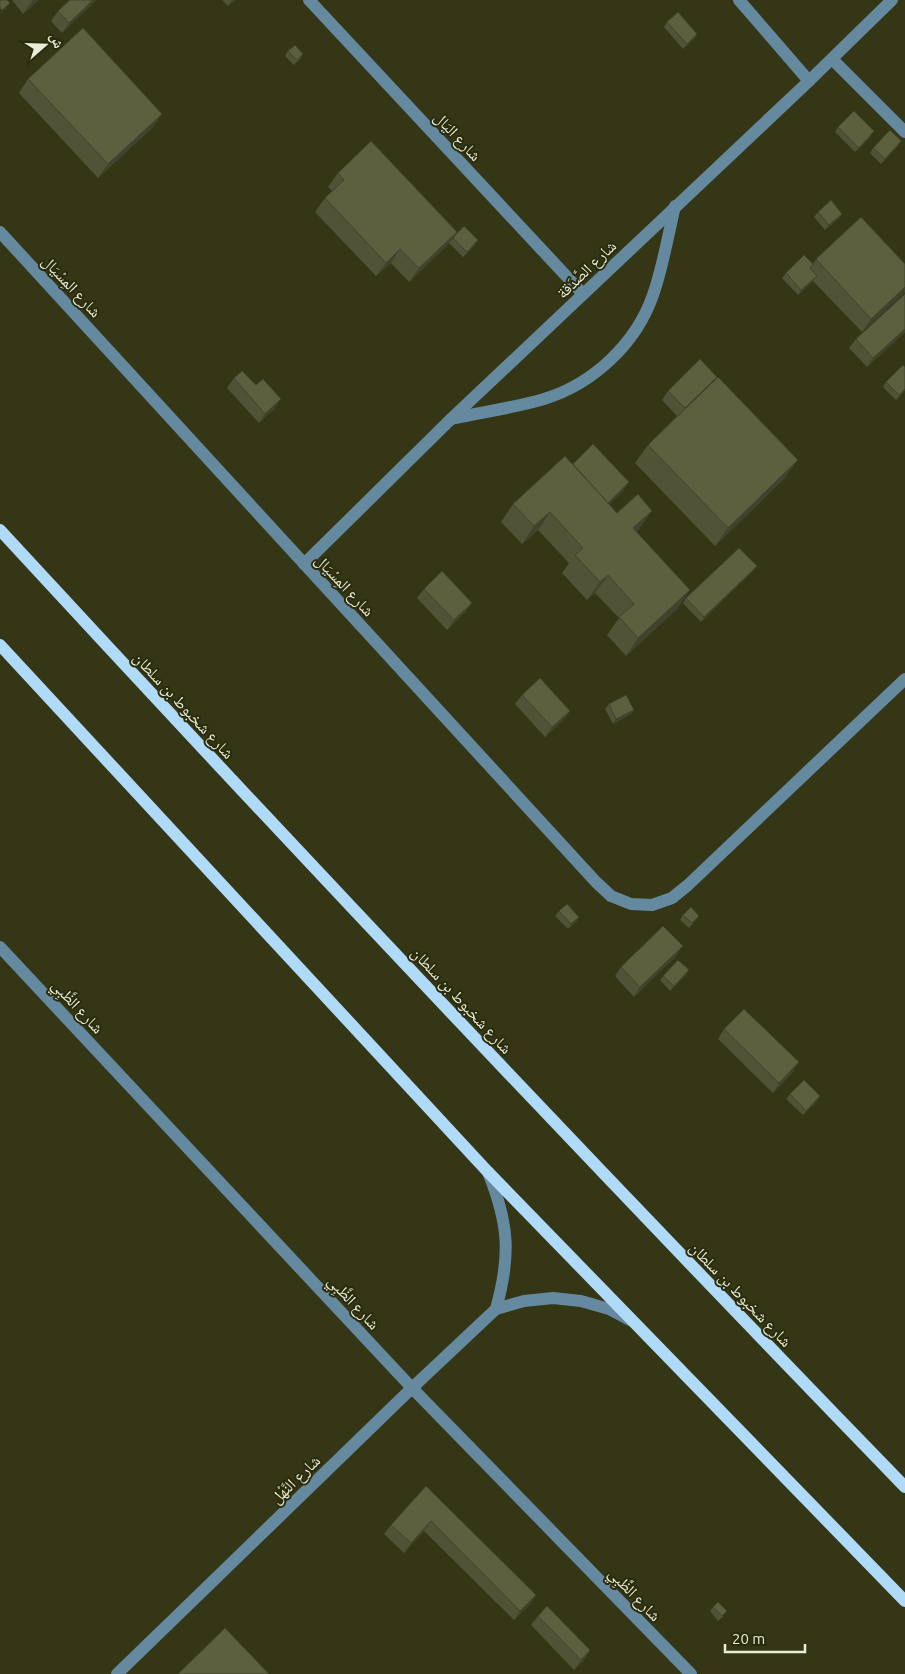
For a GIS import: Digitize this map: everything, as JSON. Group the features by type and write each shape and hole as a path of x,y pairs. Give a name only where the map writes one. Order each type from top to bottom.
{"main road":[{"name":"شارع شخبوط بن سلطان","path":"0,530 150,693 682,1257 905,1487"},
{"path":"0,645 488,1172 905,1601"}],"street":[{"name":"شارع اليَال","path":"309,0 583,294"},
{"path":"739,0 809,81"},
{"name":"شارع الصَّدَقة","path":"304,564 451,419 809,81 892,0"},
{"path":"832,59 905,132"},
{"path":"451,419 544,398 573,387 599,370 622,348 640,323 653,295 675,206"},
{"name":"شارع المِسْيَال","path":"0,232 589,875 611,896 631,904 652,905 672,898 688,886 905,679"},
{"name":"شارع الظَّبِي","path":"0,947 412,1388 691,1674"},
{"path":"488,1172 498,1198 506,1235 507,1254 504,1282 496,1309"},
{"name":"شارع النَّهْل","path":"117,1674 496,1309 524,1300 553,1298 581,1300 609,1309 634,1323"}],"building":[{"path":"0,0 7,0 10,3 2,10 0,8"},
{"path":"70,0 93,0 69,23 58,11"},
{"path":"678,12 697,34 687,44 667,22"},
{"path":"83,28 162,114 108,164 28,79"},
{"path":"295,45 303,54 297,60 288,51"},
{"path":"854,111 874,131 859,148 838,127"},
{"path":"890,130 901,141 885,159 873,148"},
{"path":"371,141 457,232 419,268 400,249 386,263 325,198 344,180 338,173"},
{"path":"831,200 842,214 829,225 818,212"},
{"path":"861,217 905,264 905,287 871,319 816,259"},
{"path":"464,226 478,240 467,252 453,238"},
{"path":"804,255 813,264 810,268 817,276 801,290 786,273"},
{"path":"905,294 905,329 873,358 856,339"},
{"path":"700,359 717,377 685,408 668,391"},
{"path":"903,365 905,367 905,389 899,395 886,382"},
{"path":"242,371 256,385 263,379 281,399 265,414 234,378"},
{"path":"718,377 798,460 728,528 648,445"},
{"path":"593,444 629,482 608,503 573,464"},
{"path":"565,456 617,513 638,494 652,511 633,528 690,590 638,638 619,617 634,604 608,575 600,582 575,555 583,548 550,512 534,526 513,504"},
{"path":"739,548 757,566 704,617 686,598"},
{"path":"442,571 472,603 454,620 424,589"},
{"path":"540,678 570,711 552,727 522,695"},
{"path":"626,695 634,710 616,719 609,704"},
{"path":"567,904 579,917 571,924 559,911"},
{"path":"691,907 699,916 692,923 683,915"},
{"path":"663,926 683,946 640,987 621,967"},
{"path":"678,960 689,970 674,986 663,976"},
{"path":"744,1009 799,1062 779,1083 724,1029"},
{"path":"804,1080 820,1096 806,1111 790,1094"},
{"path":"426,1486 536,1595 520,1611 431,1521 411,1543 391,1525"},
{"path":"718,1602 727,1611 722,1616 713,1607"},
{"path":"547,1606 590,1650 581,1660 538,1616"},
{"path":"225,1628 269,1674 178,1674"}]}
